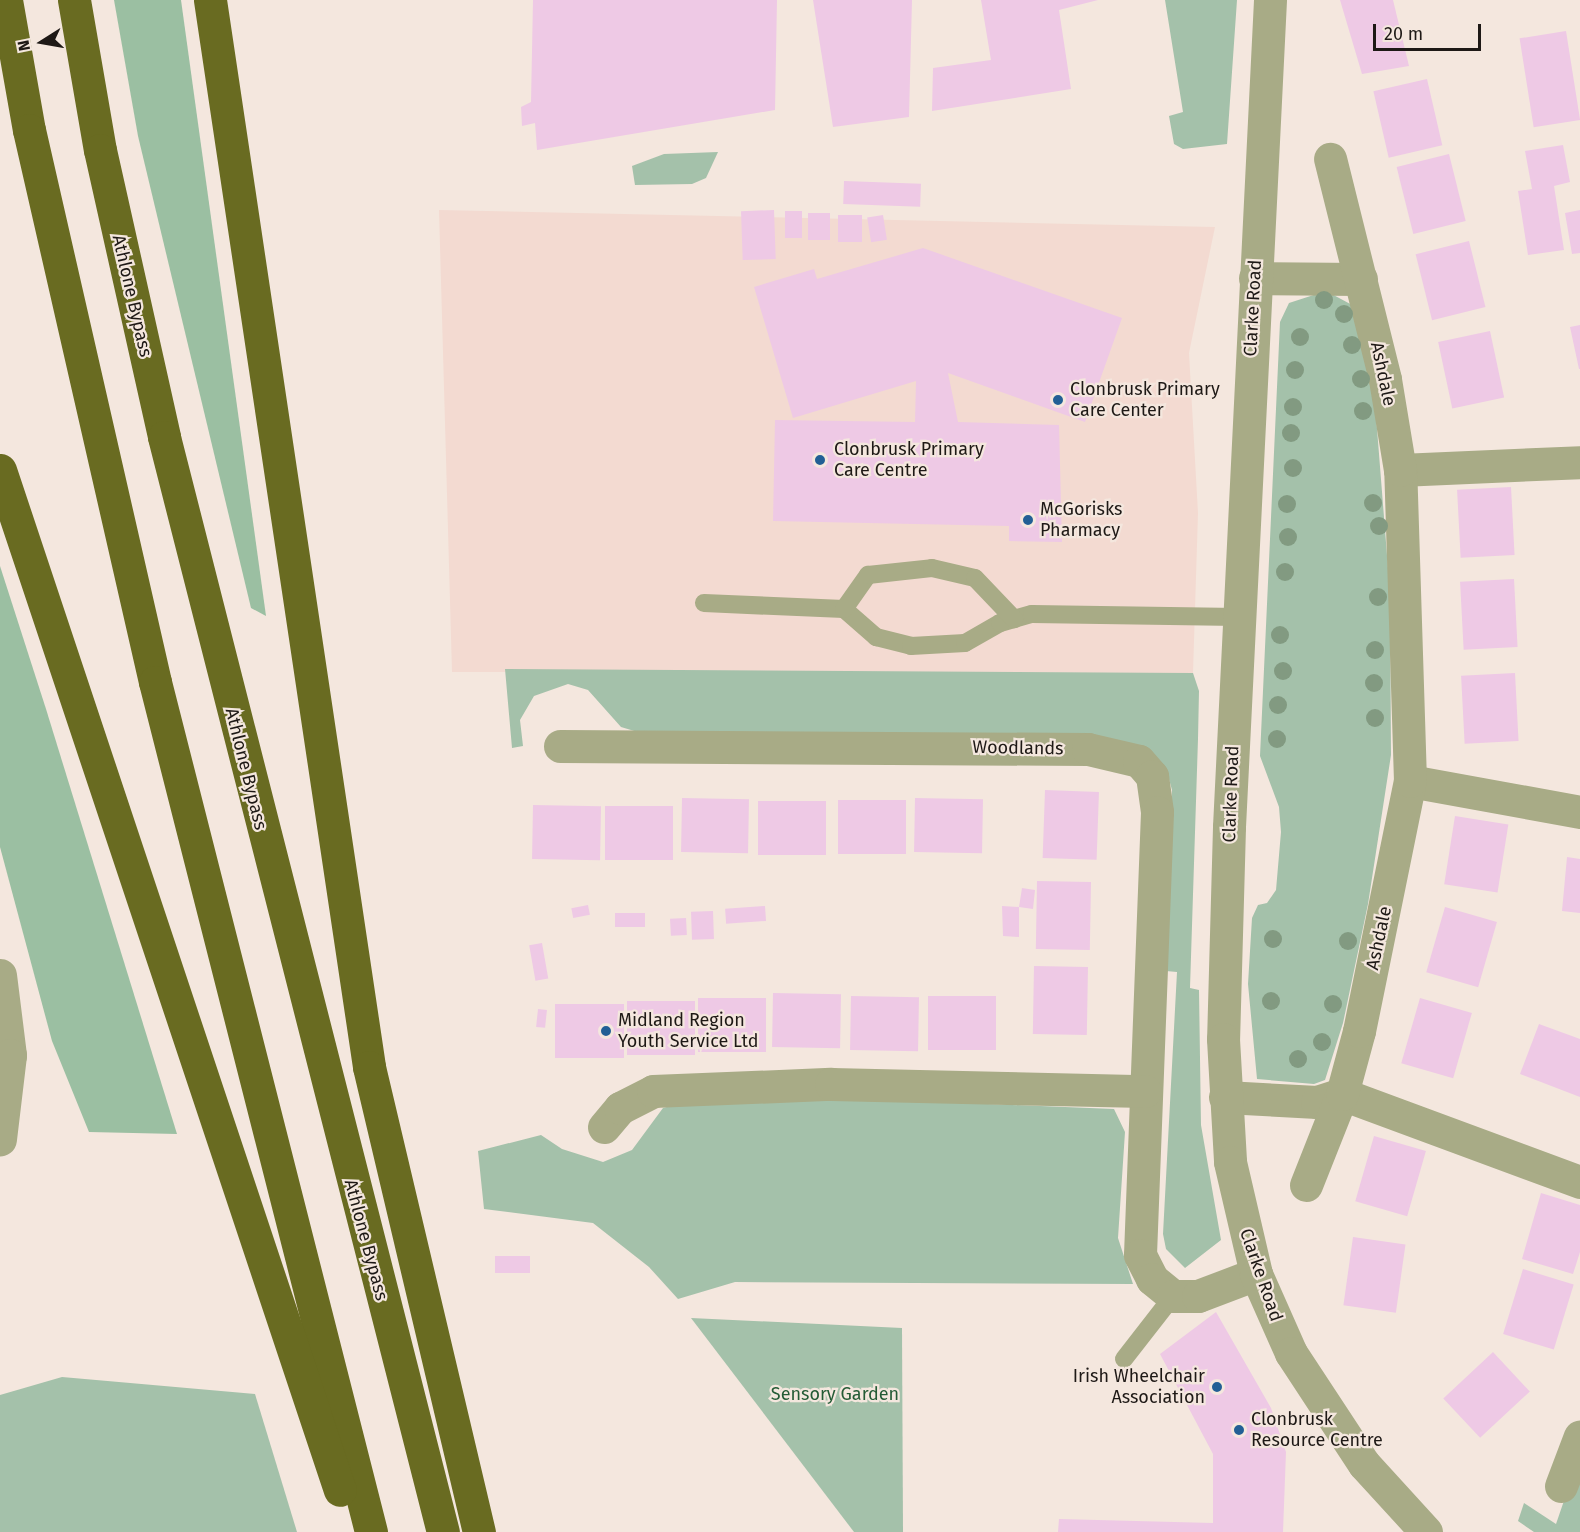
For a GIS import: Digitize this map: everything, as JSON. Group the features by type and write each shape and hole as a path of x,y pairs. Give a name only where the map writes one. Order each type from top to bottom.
{"highway":[{"path":"6,0 29,130 155,682 371,1532"},
{"name":"Athlone Bypass","path":"74,0 100,150 164,438 443,1532"},
{"path":"210,0 369,1068 479,1532"},
{"path":"0,470 353,1532"}],"street":[{"name":"Clarke Road","path":"1270,0 1238,617 1225,1097 1232,1173 1256,1274 1291,1353 1325,1409 1364,1464 1426,1532"},
{"name":"Ashdale","path":"1306,1185 1342,1094 1410,781 1400,470 1361,279 1330,159"},
{"path":"1255,278 1361,279"},
{"path":"1400,470 1580,462"},
{"name":"Woodlands","path":"560,746 1088,749 1139,761 1152,776 1157,801 1138,1242 1145,1269 1173,1296"},
{"path":"1410,781 1580,812"},
{"path":"0,975 10,1055 0,1139"},
{"path":"604,1127 620,1108 654,1091 831,1084 1145,1091"},
{"path":"1225,1097 1317,1102 1342,1094 1580,1182"},
{"path":"1173,1296 1198,1296 1256,1274"},
{"path":"1561,1486 1580,1436"}],"lane":[{"path":"844,609 868,575 932,568 975,578 1014,619"},
{"path":"704,603 844,609 876,637 911,646 965,643 1014,619 1238,617"},
{"path":"1124,1359 1173,1296"}],"shaded area":[{"name":"Clonbrusk Primary Care Centre","path":"439,210 1215,227 1189,353 1198,513 1193,673 452,672"}],"green space":[{"path":"114,0 181,0 266,616 251,608 138,136"},
{"path":"1165,0 1237,0 1227,144 1183,149 1174,144 1169,116 1183,112"},
{"path":"718,152 706,178 692,184 635,185 632,166 664,154"},
{"path":"1326,291 1354,306 1360,318 1376,416 1390,593 1391,755 1368,904 1343,1023 1325,1080 1314,1084 1257,1079 1248,984 1252,918 1258,905 1267,903 1276,890 1281,832 1279,807 1260,756 1280,322 1289,303"},
{"path":"0,566 177,1134 89,1132 52,1041 0,847"},
{"path":"505,669 1193,673 1199,691 1190,988 1199,990 1201,1125 1221,1240 1185,1268 1166,1249 1163,1234 1177,972 1166,971 1172,790 1167,772 1055,735 641,733 621,727 588,690 568,684 534,696 520,720 523,746 512,748"},
{"path":"841,1098 1114,1109 1125,1132 1118,1238 1133,1284 735,1282 678,1299 649,1267 593,1223 484,1209 478,1151 541,1135 562,1149 603,1162 632,1150 663,1108 685,1102"},
{"name":"Sensory Garden","path":"691,1318 902,1328 903,1532 854,1532"},
{"path":"62,1377 255,1394 297,1532 0,1532 0,1395"},
{"path":"1580,1454 1580,1532 1534,1532 1518,1521 1524,1503 1556,1524"}],"building":[{"path":"533,0 777,0 775,110 537,150 535,123 522,126 521,107 531,102"},
{"path":"813,0 912,0 909,117 833,127"},
{"path":"981,0 1098,0 1059,10 1071,89 932,111 933,68 991,60"},
{"path":"1340,0 1393,0 1409,66 1362,74"},
{"path":"1566,31 1580,120 1534,127 1520,38"},
{"path":"1427,79 1442,145 1389,158 1373,91"},
{"path":"1563,145 1570,182 1554,186 1564,250 1528,255 1518,191 1532,189 1525,151"},
{"path":"1449,154 1466,221 1413,234 1397,167"},
{"path":"844,181 921,184 920,207 843,204"},
{"path":"774,210 776,259 743,260 741,211"},
{"path":"1580,210 1580,253 1572,254 1565,213"},
{"path":"785,211 802,211 802,238 785,238"},
{"path":"808,213 830,213 830,240 808,240"},
{"path":"838,215 862,215 862,242 838,242"},
{"path":"883,215 887,240 871,242 867,218"},
{"path":"1469,241 1485,307 1432,320 1416,254"},
{"name":"Clonbrusk Primary Care Center","path":"923,248 1122,318 1085,422 948,373 958,422 1059,425 1062,542 1009,541 1009,526 773,521 775,420 915,422 916,381 793,418 754,287 814,269 817,279"},
{"path":"1580,325 1580,369 1579,369 1570,327"},
{"path":"1490,331 1504,398 1452,409 1438,342"},
{"path":"1511,487 1515,555 1461,558 1457,490"},
{"path":"1514,579 1518,647 1464,650 1460,582"},
{"path":"1515,673 1519,741 1465,744 1461,676"},
{"path":"1045,790 1099,792 1097,860 1043,858"},
{"path":"682,798 749,799 748,853 681,852"},
{"path":"915,798 983,799 982,853 914,852"},
{"path":"838,800 906,800 906,854 838,854"},
{"path":"758,801 826,801 826,855 758,855"},
{"path":"533,805 601,806 600,860 532,859"},
{"path":"605,806 673,806 673,860 605,860"},
{"path":"1455,816 1508,824 1498,893 1444,884"},
{"path":"1567,857 1580,859 1580,913 1562,911"},
{"path":"1037,881 1091,882 1090,950 1036,949"},
{"path":"1022,888 1035,890 1033,909 1019,907"},
{"path":"588,905 590,915 573,918 571,908"},
{"path":"765,906 766,921 726,924 725,909"},
{"path":"1002,906 1019,907 1019,937 1003,936"},
{"path":"1445,907 1497,922 1478,987 1426,972"},
{"path":"713,911 714,939 692,940 691,912"},
{"path":"615,913 645,913 645,927 615,927"},
{"path":"686,918 687,935 671,936 670,919"},
{"path":"542,943 548,978 535,981 529,945"},
{"path":"1034,966 1088,967 1087,1035 1033,1034"},
{"path":"773,993 841,994 840,1048 772,1047"},
{"path":"851,996 919,997 918,1051 850,1050"},
{"path":"928,996 996,996 996,1050 928,1050"},
{"path":"698,998 766,998 766,1052 698,1052"},
{"path":"1420,998 1472,1013 1453,1078 1401,1063"},
{"path":"627,1001 695,1001 695,1055 627,1055"},
{"path":"555,1004 624,1004 624,1058 555,1058"},
{"path":"538,1009 547,1010 545,1028 536,1027"},
{"path":"1539,1024 1580,1039 1580,1097 1520,1074"},
{"path":"1374,1136 1426,1151 1407,1216 1355,1201"},
{"path":"1541,1193 1580,1205 1580,1252 1573,1274 1522,1259"},
{"path":"1353,1237 1405,1244 1396,1313 1343,1305"},
{"path":"495,1256 530,1256 530,1273 495,1273"},
{"path":"1523,1269 1574,1284 1554,1350 1503,1334"},
{"name":"Clonbrusk Resource Centre","path":"1216,1312 1271,1408 1286,1452 1283,1532 1058,1532 1059,1519 1213,1523 1213,1454 1160,1354"},
{"path":"1493,1352 1530,1391 1480,1438 1443,1398"}],"place":[{"name":"Clonbrusk Primary Care Center","path":"1058,400"},
{"name":"Clonbrusk Primary Care Centre","path":"820,460"},
{"name":"McGorisks Pharmacy","path":"1028,520"},
{"name":"Midland Region Youth Service Ltd","path":"606,1031"},
{"name":"Irish Wheelchair Association","path":"1217,1387"},
{"name":"Clonbrusk Resource Centre","path":"1239,1430"}]}
